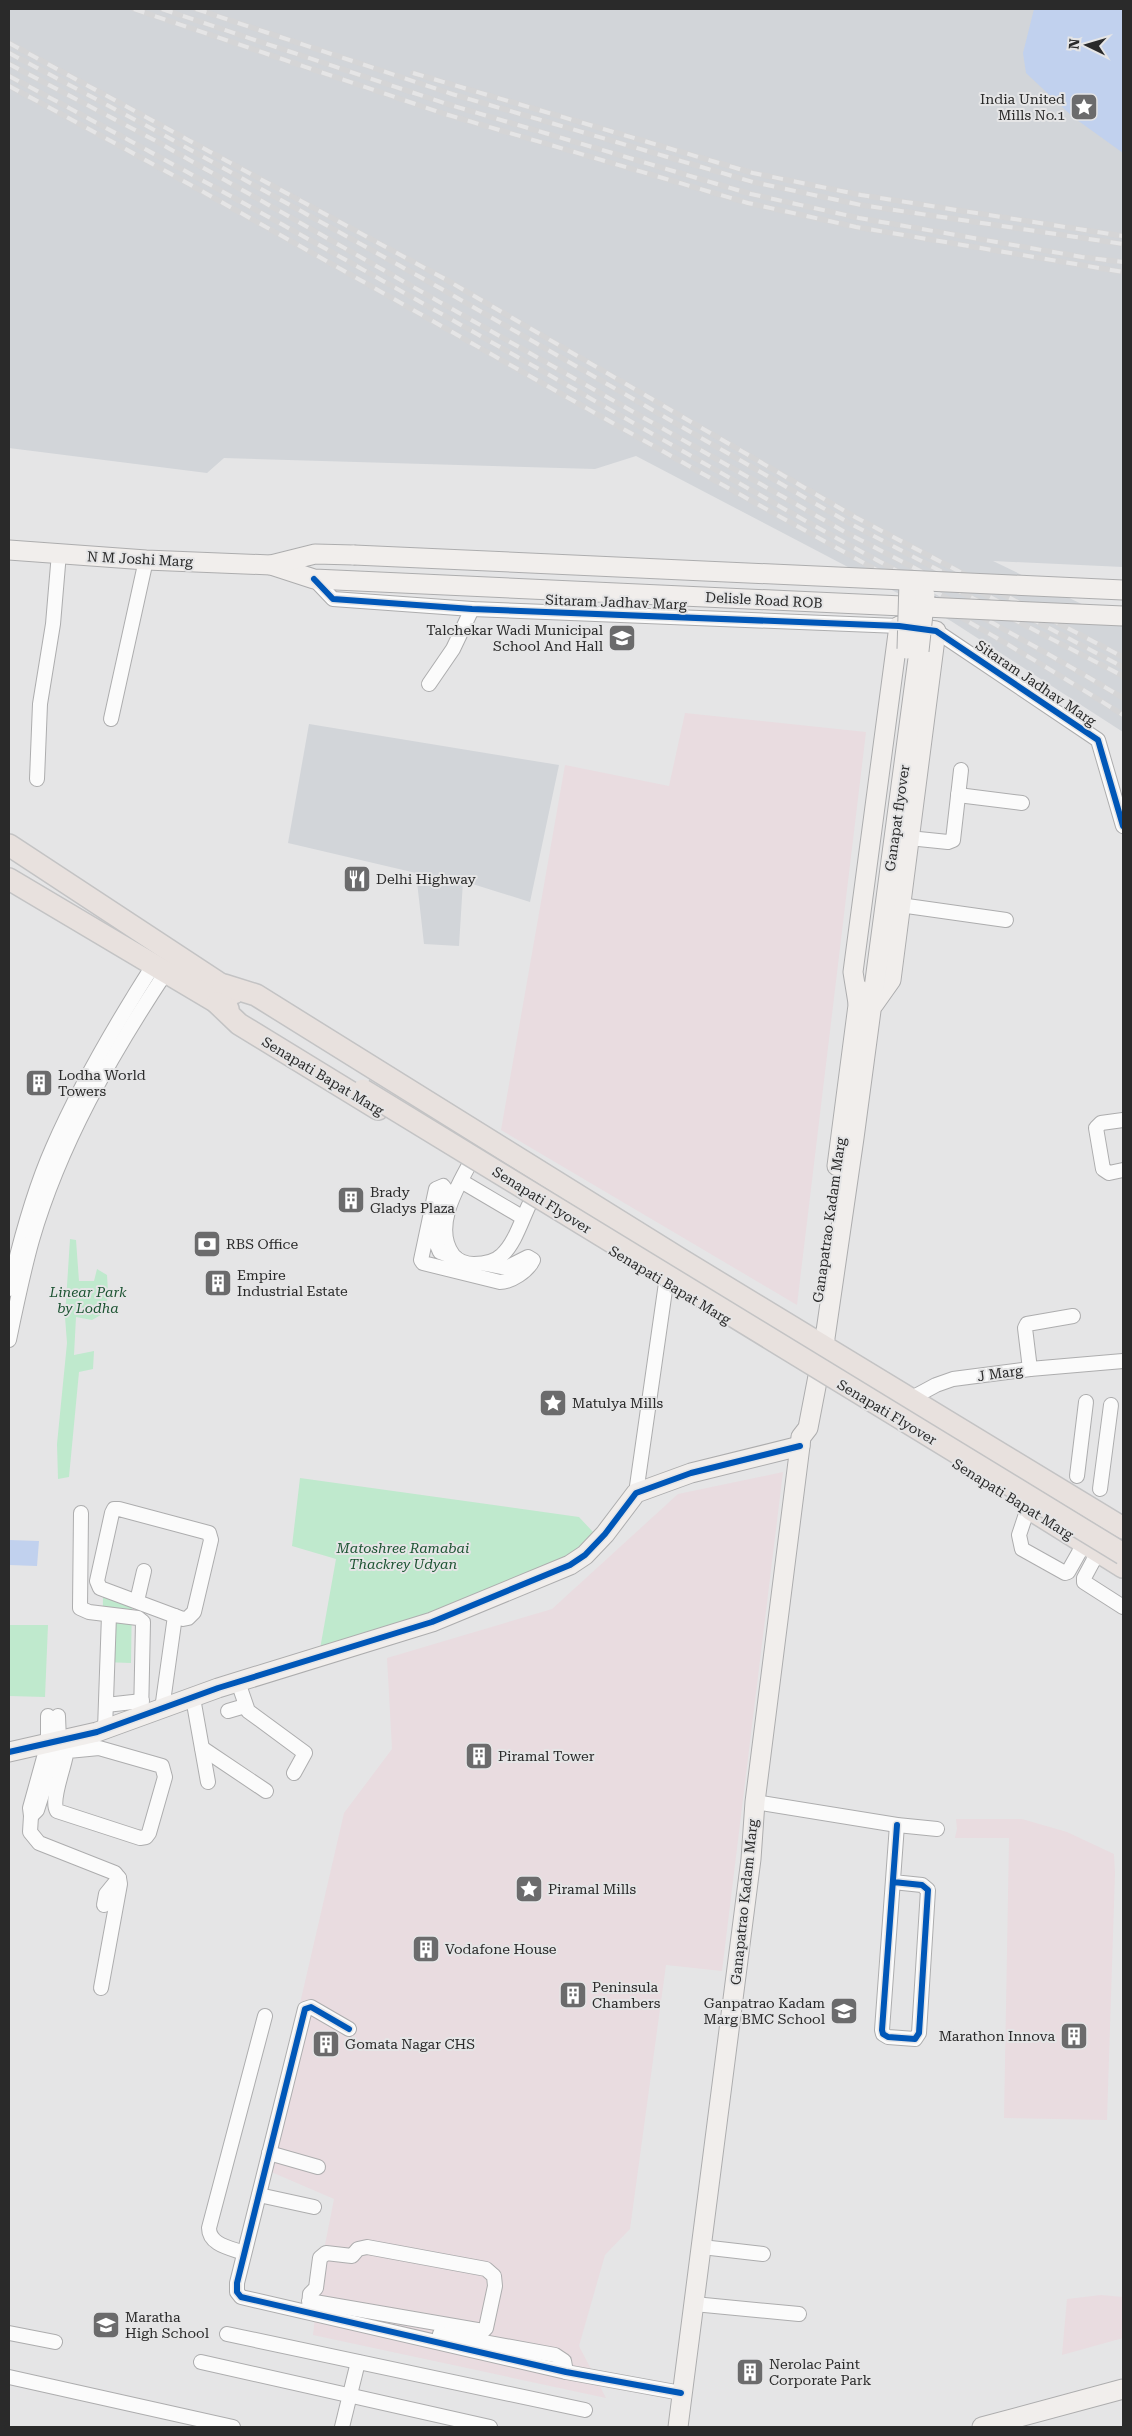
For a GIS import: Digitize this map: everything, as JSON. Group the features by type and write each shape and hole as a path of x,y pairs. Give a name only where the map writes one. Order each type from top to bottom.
{"main road":[{"name":"N M Joshi Marg","path":"9,550 146,560 270,565"},
{"name":"Delisle Road ROB","path":"270,565 315,554 354,555 1123,590"},
{"path":"314,579 315,554"},
{"name":"Delisle Road ROB","path":"270,565 314,579 1123,616"},
{"name":"Ganapat flyover","path":"864,1012 913,650 918,581"},
{"path":"899,626 936,631 891,980 864,1012 853,972 899,626"},
{"path":"13,864 40,896 160,968 220,994"},
{"path":"13,864 220,994"},
{"name":"Senapati Flyover","path":"220,994 246,1018 366,1085 1123,1542"},
{"name":"Senapati Bapat Marg","path":"220,994 238,1024 465,1173 527,1209 666,1283 1028,1508 1087,1549 1123,1567"},
{"name":"Senapati Bapat Marg","path":"220,994 256,995 680,1259 818,1341 910,1400 1123,1527"},
{"name":"Ganapatrao Kadam Marg","path":"678,2427 751,1859 755,1802 801,1441 808,1428 812,1372 837,1219 864,1012"},
{"name":"Senapati Flyover","path":"366,1085 1123,1554"},
{"path":"9,1752 100,1737 142,1708 162,1709 238,1682 432,1622 555,1572 585,1555 605,1534 636,1493 691,1474 801,1441"},
{"path":"982,2427 1123,2389"}],"street":[{"path":"37,779 40,704 53,624 58,553"},
{"path":"111,719 146,560"},
{"name":"Sitaram Jadhav Marg","path":"314,579 333,599 472,608 899,626"},
{"path":"429,684 453,649 472,608"},
{"name":"Sitaram Jadhav Marg","path":"936,631 1098,740 1123,826"},
{"path":"909,838 951,842 961,770"},
{"path":"958,796 1022,803"},
{"path":"900,905 1006,920"},
{"path":"9,1340 32,1240 68,1128 103,1049 133,996 160,968"},
{"path":"9,1288 21,1238 52,1148 68,1128 145,1005 160,968"},
{"path":"133,996 145,1005"},
{"path":"1123,1120 1101,1123 1096,1128 1103,1170 1109,1173 1123,1170"},
{"path":"456,1258 449,1249 446,1224 452,1198 465,1173"},
{"path":"439,1186 443,1186 446,1190 437,1245 440,1252 467,1264 486,1264 506,1268 528,1257 533,1260 530,1266 512,1279 500,1282 423,1263 421,1260 434,1198 439,1186"},
{"path":"486,1264 502,1256 512,1241 527,1209"},
{"path":"636,1493 666,1283 680,1259"},
{"path":"1030,1369 1025,1328 1027,1324 1072,1316"},
{"name":"J Marg","path":"893,1424 910,1400 936,1385 952,1379 1030,1369 1123,1361"},
{"path":"1077,1476 1086,1402"},
{"path":"1100,1489 1111,1405"},
{"path":"1028,1508 1019,1535 1022,1548 1065,1573 1068,1572 1087,1549"},
{"path":"114,1509 209,1533 211,1540 194,1612 188,1618 175,1616 137,1601 100,1588 97,1581 114,1509"},
{"path":"81,1513 80,1608 88,1612 138,1618 143,1622 142,1708 106,1705"},
{"path":"1087,1549 1084,1582 1123,1607"},
{"path":"137,1601 144,1571"},
{"path":"53,1716 61,1744 55,1802 57,1811 140,1838 146,1837 152,1824 165,1777 162,1766 100,1737 106,1705 109,1615"},
{"path":"162,1709 175,1616"},
{"path":"238,1682 245,1706 251,1715 305,1753 294,1773"},
{"path":"193,1698 208,1782"},
{"path":"228,1711 245,1706"},
{"path":"61,1744 37,1810 31,1816 30,1832 38,1843 115,1873 119,1878 120,1884 101,1988"},
{"path":"202,1748 266,1791"},
{"path":"755,1802 898,1825 938,1828"},
{"path":"893,1882 922,1885 928,1890 919,2033 915,2039 885,2037 882,2030 893,1882 898,1825"},
{"path":"104,1905 106,1894 119,1878"},
{"path":"349,2029 311,2007 305,2009 237,2283 237,2292 241,2297 566,2372 681,2393"},
{"path":"244,2253 213,2241 209,2235 209,2228 265,2016"},
{"path":"269,2153 318,2167"},
{"path":"258,2195 314,2207"},
{"path":"309,2300 483,2331 486,2328 495,2281 491,2272 486,2269 362,2247 352,2256 331,2253 322,2255 316,2288 310,2294 309,2300 309,2307 313,2312 555,2355 564,2361 566,2372"},
{"path":"702,2247 763,2254"},
{"path":"694,2304 799,2314"},
{"path":"9,2333 55,2342"},
{"path":"227,2334 585,2410"},
{"path":"201,2362 490,2427"},
{"path":"342,2427 358,2362"},
{"path":"9,2377 233,2427"}],"shaded area":[{"path":"9,9 1123,9 1123,567 993,561 1123,624 1123,732 951,621 636,456 595,469 224,458 207,473 9,448"},
{"path":"685,713 866,732 797,1305 501,1130 565,765 669,786"},
{"path":"309,724 559,765 530,902 463,881 459,946 424,944 416,873 288,843"},
{"name":"Piramal Mills","path":"783,1472 722,1971 666,1965 630,2229 605,2255 579,2346 606,2398 313,2335 321,2265 334,2199 262,2168 344,1813 392,1749 387,1658 552,1609 678,1494"},
{"path":"956,1819 1022,1819 1067,1832 1114,1854 1107,2120 1004,2118 1009,1838 955,1838 957,1829"},
{"path":"1101,2295 1123,2297 1123,2338 1062,2355 1067,2299"}],"green space":[{"name":"Linear Park by Lodha","path":"70,1239 76,1240 79,1281 94,1281 97,1269 107,1275 108,1292 106,1312 92,1320 76,1317 74,1355 94,1351 93,1369 79,1372 69,1477 58,1479 57,1444 67,1343 65,1317"},
{"name":"Matoshree Ramabai Thackrey Udyan","path":"300,1478 579,1517 593,1532 566,1560 501,1593 320,1649 336,1559 292,1546"},
{"path":"103,1596 132,1596 131,1663 102,1662"},
{"path":"9,1625 48,1625 45,1697 9,1696"}],"water":[{"name":"India United Mills No.1","path":"1034,9 1123,9 1123,153 1073,117 1026,73 1023,53"},
{"path":"9,1540 39,1541 37,1566 9,1565"}],"railway":[{"path":"134,9 445,114 748,203 856,227 1123,272"},
{"path":"162,9 447,104 751,194 859,218 1082,257 1123,262"},
{"path":"196,9 452,94 753,182 861,205 1123,244"},
{"path":"9,43 445,279 855,517 1123,657"},
{"path":"9,53 160,133 440,288 851,524 1123,667"},
{"path":"9,64 156,141 845,532 1123,676"},
{"path":"413,73 753,173 861,195 1123,236"},
{"path":"9,76 294,231 810,523 1034,646 1123,698"},
{"path":"9,86 256,222 954,613 1123,715"}],"cycle path":[{"path":"314,579 333,599 472,609 899,626 936,631 1098,740 1123,826"},
{"path":"9,1752 97,1732 218,1688 432,1622 570,1565 585,1555 605,1534 636,1493 691,1473 800,1446"},
{"path":"893,1882 922,1885 928,1890 919,2033 915,2039 888,2037 883,2034 882,2030 897,1825"},
{"path":"349,2029 311,2007 305,2009 237,2283 237,2292 241,2297 566,2372 681,2393"}],"place":[{"name":"India United Mills No.1","path":"1084,107"},
{"name":"Talchekar Wadi Municipal School And Hall","path":"622,638"},
{"name":"Delhi Highway","path":"357,879"},
{"name":"Lodha World Towers","path":"39,1083"},
{"name":"Brady Gladys Plaza","path":"351,1200"},
{"name":"RBS Office","path":"207,1244"},
{"name":"Empire Industrial Estate","path":"218,1283"},
{"name":"Matulya Mills","path":"553,1403"},
{"name":"Piramal Tower","path":"479,1756"},
{"name":"Piramal Mills","path":"529,1889"},
{"name":"Vodafone House","path":"426,1949"},
{"name":"Peninsula Chambers","path":"573,1995"},
{"name":"Ganpatrao Kadam Marg BMC School","path":"844,2011"},
{"name":"Marathon Innova","path":"1074,2036"},
{"name":"Gomata Nagar CHS","path":"326,2044"},
{"name":"Maratha High School","path":"106,2325"},
{"name":"Nerolac Paint Corporate Park","path":"750,2372"}]}
